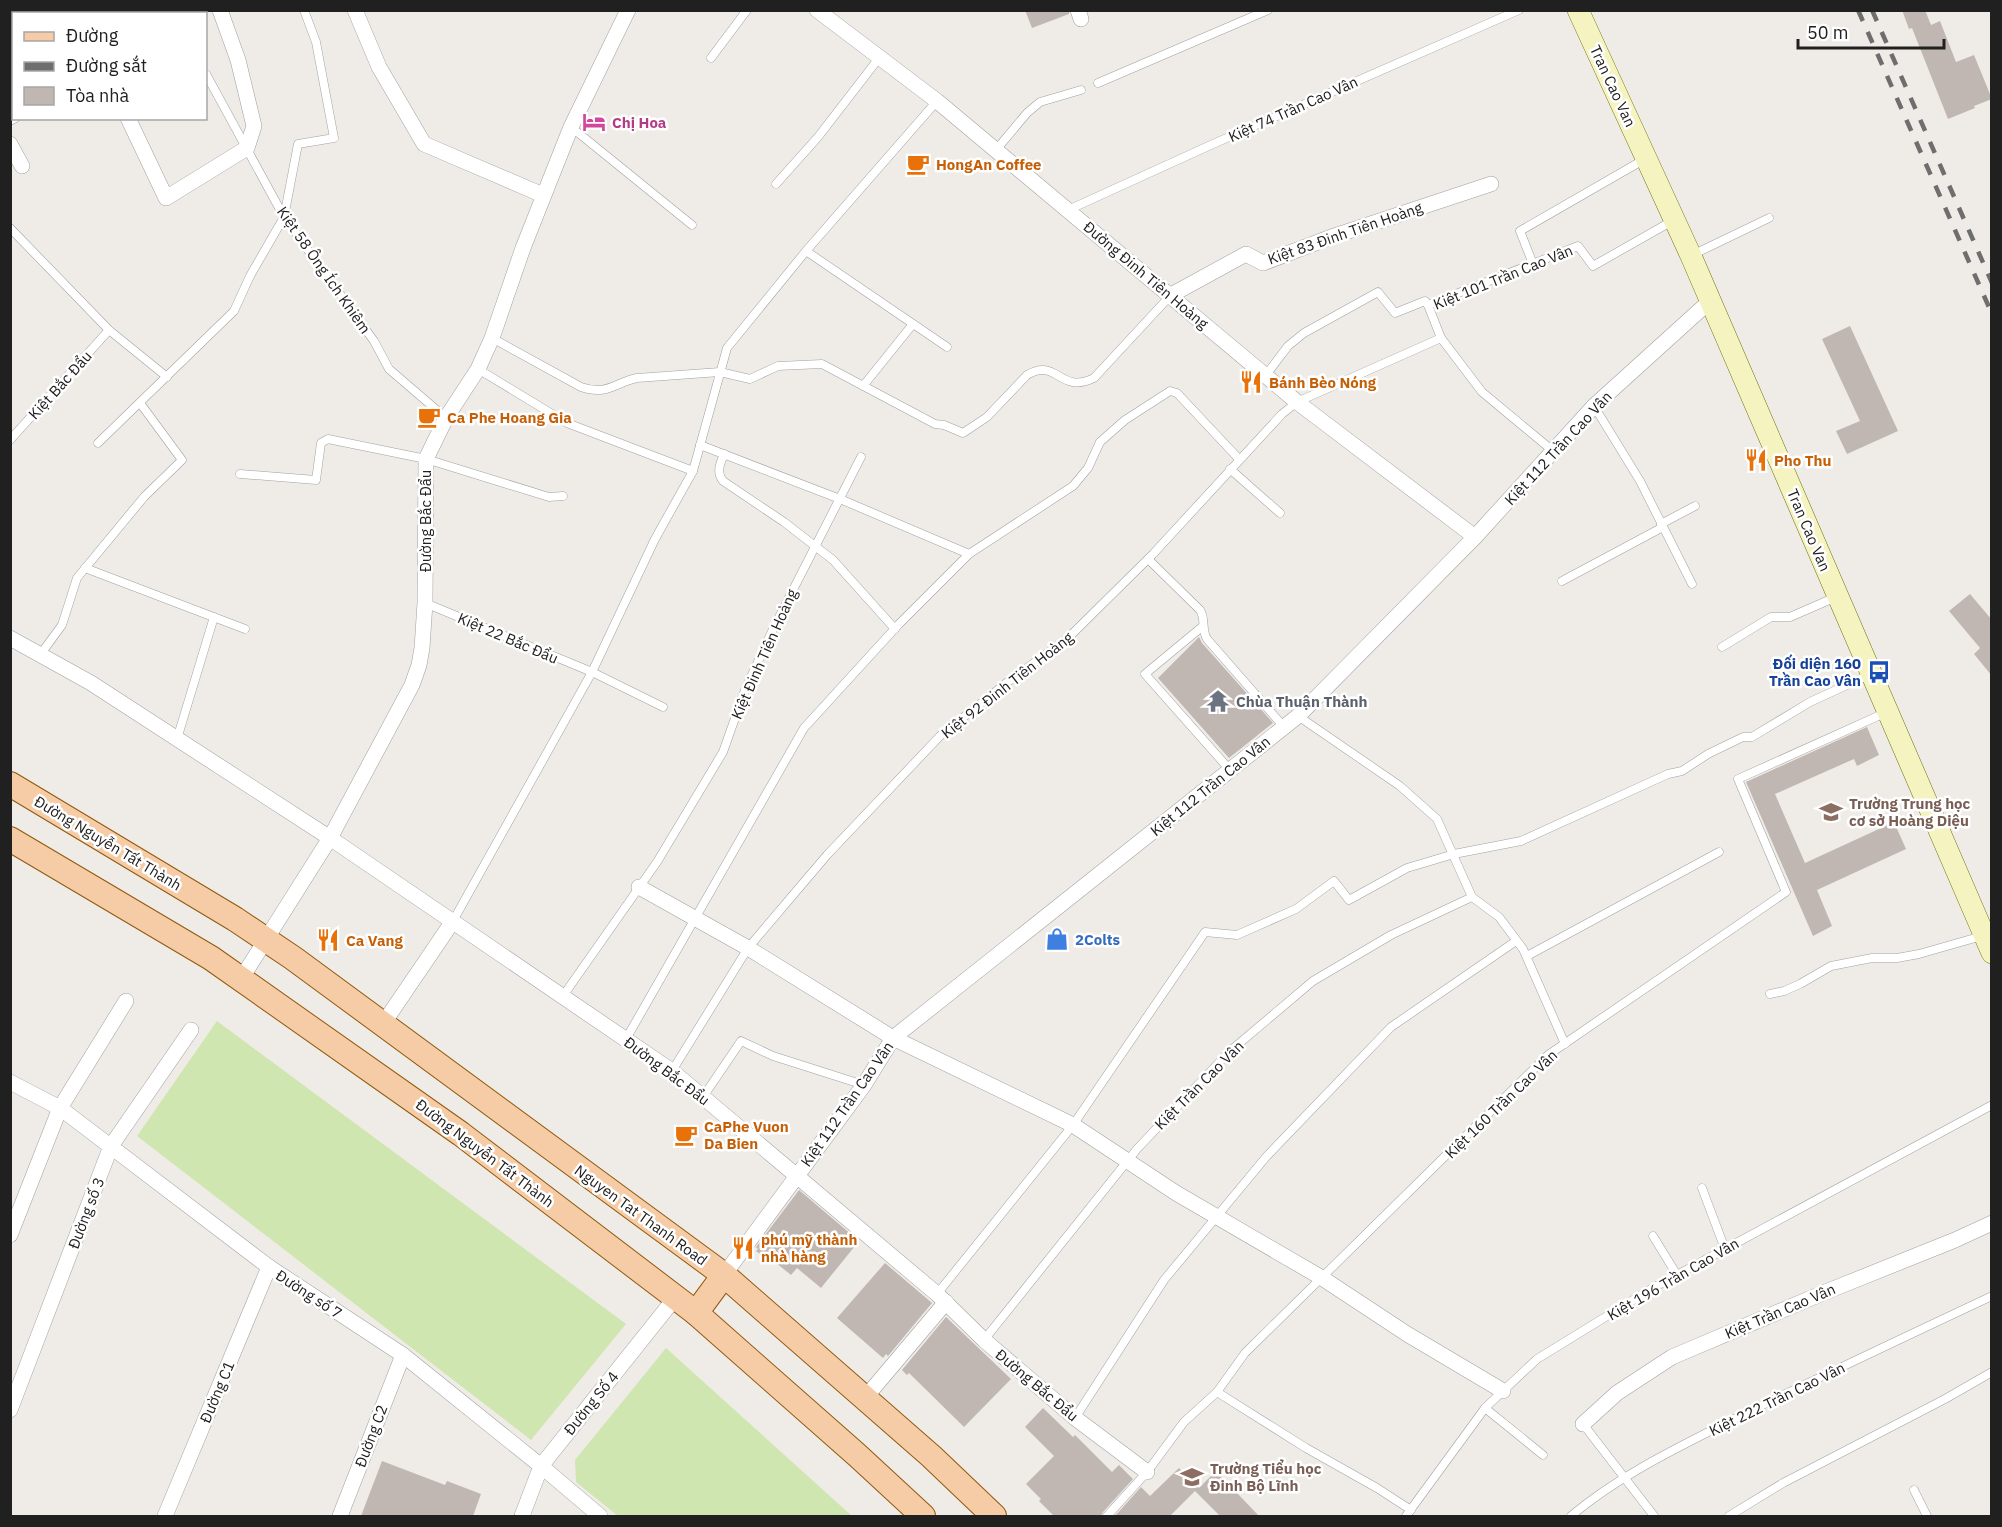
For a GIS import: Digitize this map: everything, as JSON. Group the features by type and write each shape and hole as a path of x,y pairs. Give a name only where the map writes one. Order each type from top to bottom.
{"main road":[{"name":"Tran Cao Van","path":"1578,10 1691,256 1988,944"},
{"name":"Đường Nguyễn Tất Thành","path":"10,784 267,940"},
{"name":"Đường Nguyễn Tất Thành","path":"10,839 211,958 461,1134 696,1313 923,1516"},
{"name":"Nguyen Tat Thanh Road","path":"267,940 724,1275 931,1456 994,1516"},
{"path":"696,1313 724,1275"}],"street":[{"path":"129,120 166,198 247,148 254,126 238,60 220,10"},
{"path":"355,10 379,67 424,144 543,195"},
{"name":"Đường Bắc Đẩu","path":"241,979 330,838 412,685 422,648 425,603 426,459 446,418 478,369 492,338 543,195 571,127 628,10"},
{"name":"Đường Đinh Tiên Hoàng","path":"817,10 937,101 1297,402 1475,537"},
{"path":"10,144 22,166"},
{"name":"Kiệt 83 Đinh Tiên Hoàng","path":"1171,295 1246,254 1263,263 1335,236 1491,184"},
{"name":"Kiệt 112 Trần Cao Vân","path":"724,1275 864,1085 893,1038 1298,716 1475,537 1594,406 1710,302"},
{"name":"Đường Bắc Đẩu","path":"10,638 91,684 330,838 672,1071 798,1174 942,1298 984,1340 1076,1418 1147,1472"},
{"path":"639,887 696,917 893,1038 1073,1125 1176,1193 1322,1278 1398,1329 1503,1391"},
{"path":"383,1024 453,921"},
{"path":"10,1235 60,1108 126,1002"},
{"name":"Đường số 3","path":"10,1410 111,1146 191,1030"},
{"name":"Đường số 7","path":"10,1082 60,1108 269,1267 403,1355 600,1516"},
{"name":"Kiệt Trần Cao Vân","path":"1583,1424 1617,1393 1672,1357 1955,1240 1992,1222"},
{"name":"Đường C1","path":"165,1516 269,1267"},
{"name":"Đường Số 4","path":"522,1516 541,1466 675,1298"},
{"path":"865,1398 942,1298"},
{"name":"Đường C2","path":"340,1516 403,1355"}],"lane":[{"path":"98,443 234,311 250,276 284,217 297,144 334,138 316,42 304,10"},
{"path":"711,58 747,10"},
{"path":"1098,83 1268,10"},
{"name":"Kiệt 74 Trần Cao Vân","path":"1068,210 1519,10"},
{"path":"776,184 818,137 879,58"},
{"name":"Kiệt 58 Ông Ích Khiêm","path":"207,76 284,217 374,340 389,369 446,418"},
{"path":"996,150 1027,113 1040,102 1081,90"},
{"path":"453,921 592,672 655,539 693,471 727,348 806,251 937,101"},
{"path":"571,127 692,225"},
{"path":"1533,264 1520,231 1646,158"},
{"path":"1691,256 1769,218"},
{"name":"Kiệt 101 Trần Cao Vân","path":"1553,452 1482,392 1441,338 1428,305 1578,246 1593,266 1674,220"},
{"path":"10,228 110,330 167,377"},
{"path":"806,251 947,347"},
{"path":"1266,375 1288,346 1304,333 1378,292 1395,313 1425,301 1428,305"},
{"path":"492,338 592,391 604,391 627,380 637,378 720,372 750,379 778,366 822,364 934,424 944,425 963,433 987,417 1027,375 1034,371 1049,370 1071,383 1078,384 1094,378 1171,295"},
{"path":"863,386 913,324"},
{"name":"Kiệt Bắc Đẩu","path":"10,440 110,330"},
{"path":"1297,402 1441,338"},
{"path":"478,369 567,423 693,471"},
{"path":"626,1039 804,728 895,628 969,554 1073,486 1088,468 1100,442 1125,420 1170,391 1176,393 1239,459"},
{"name":"Kiệt 92 Đinh Tiên Hoàng","path":"672,1071 748,948 827,855 940,736 1005,684 1067,639 1148,558 1269,426 1297,402"},
{"path":"40,655 62,625 77,578 144,497 182,460 140,403"},
{"path":"1594,406 1640,481 1692,584"},
{"path":"240,474 316,480 321,443 328,439 426,459 527,492 549,497 563,496"},
{"path":"700,445 840,499 969,554"},
{"path":"724,454 718,471 723,481 816,545 847,573 895,628"},
{"name":"Kiệt Đinh Tiên Hoàng","path":"563,996 657,862 723,752 745,690 861,457"},
{"path":"1230,468 1280,513"},
{"path":"1562,581 1695,506"},
{"path":"1148,558 1200,610 1203,615 1203,632 1207,639 1284,727"},
{"path":"85,568 245,629"},
{"path":"1722,647 1771,617 1790,617 1838,596"},
{"name":"Kiệt 22 Bắc Đẩu","path":"425,603 592,672 663,707"},
{"path":"177,739 214,617"},
{"path":"1203,626 1145,674 1230,770"},
{"path":"942,1298 1073,1125 1205,932 1237,935 1296,909 1334,881 1349,900 1407,868 1454,854 1521,841 1668,774 1682,771 1708,754 1743,737 1752,737 1810,702 1871,674"},
{"name":"Kiệt 160 Trần Cao Vân","path":"1107,1516 1147,1472 1184,1422 1217,1392 1245,1353 1548,1055 1786,892 1738,779 1888,711"},
{"path":"1298,716 1400,786 1437,819 1472,897 1499,917 1527,956 1565,1044"},
{"path":"1527,956 1719,852"},
{"name":"Kiệt Trần Cao Vân","path":"984,1340 1127,1162 1229,1052 1313,981 1391,936 1472,897"},
{"path":"1076,1418 1164,1280 1266,1157 1391,1027 1516,941"},
{"path":"1770,994 1800,984 1831,966 1872,958 1898,958 1988,944"},
{"path":"704,1097 741,1041 773,1056 864,1085"},
{"name":"Kiệt 196 Trần Cao Vân","path":"1408,1513 1485,1408 1537,1359 1677,1275 1992,1105"},
{"path":"1702,1188 1725,1249"},
{"path":"1653,1236 1677,1275"},
{"name":"Kiệt 222 Trần Cao Vân","path":"1571,1516 1593,1498 1625,1478 1699,1437 1992,1296"},
{"path":"1730,1516 1783,1483 1945,1399 1992,1372"},
{"path":"1217,1392 1306,1448 1377,1488 1408,1513"},
{"path":"1485,1408 1543,1455"},
{"path":"1583,1424 1654,1516"},
{"path":"1914,1490 1927,1516"}],"green space":[{"path":"217,1021 626,1324 531,1440 137,1136"},
{"path":"666,1348 852,1516 618,1516 576,1482 575,1460"}],"building":[{"path":"1025,10 1069,10 1069,14 1032,28"},
{"path":"1902,10 1925,10 1931,25 1940,21 1956,62 1974,55 1992,99 1948,119 1912,28 1909,29"},
{"path":"1850,326 1898,431 1847,454 1836,431 1860,421 1822,339"},
{"path":"1970,594 1992,620 1992,676 1974,654 1980,648 1949,611"},
{"name":"Chùa Thuận Thành","path":"1199,637 1273,723 1229,758 1158,678"},
{"path":"1867,727 1879,755 1857,766 1854,759 1775,794 1805,863 1894,822 1906,849 1817,890 1832,926 1813,936 1746,782"},
{"path":"799,1190 859,1241 821,1288 797,1268 791,1275 770,1258 768,1260 756,1251 758,1249 756,1247"},
{"path":"885,1263 932,1303 888,1356 886,1354 883,1358 837,1318"},
{"path":"946,1317 1011,1379 964,1427 909,1373 907,1375 902,1370"},
{"path":"1043,1408 1073,1437 1075,1435 1112,1472 1119,1465 1133,1479 1101,1516 1054,1516 1026,1484 1054,1456 1025,1427"},
{"path":"382,1461 445,1485 447,1481 481,1494 473,1516 361,1516"},
{"path":"1179,1468 1199,1488 1216,1471 1259,1516 1220,1516 1195,1491 1170,1516 1115,1516 1141,1487 1150,1496"}],"railway":[{"path":"1858,10 1992,314"},
{"path":"1872,10 1992,283"}],"place":[{"name":"Chị Hoa","path":"594,122"},
{"name":"HongAn Coffee","path":"918,164"},
{"name":"Bánh Bèo Nóng","path":"1251,382"},
{"name":"Ca Phe Hoang Gia","path":"429,417"},
{"name":"Pho Thu","path":"1756,460"},
{"name":"Đối diện 160 Trần Cao Vân","path":"1879,672"},
{"name":"Chùa Thuận Thành","path":"1218,701"},
{"name":"Trường Trung học cơ sở Hoàng Diệu","path":"1831,812"},
{"name":"2Colts","path":"1057,939"},
{"name":"Ca Vang","path":"328,940"},
{"name":"CaPhe Vuon Da Bien","path":"686,1135"},
{"name":"phú mỹ thành nhà hàng","path":"743,1248"},
{"name":"Trường Tiểu học Đinh Bộ Lĩnh","path":"1192,1477"}]}
